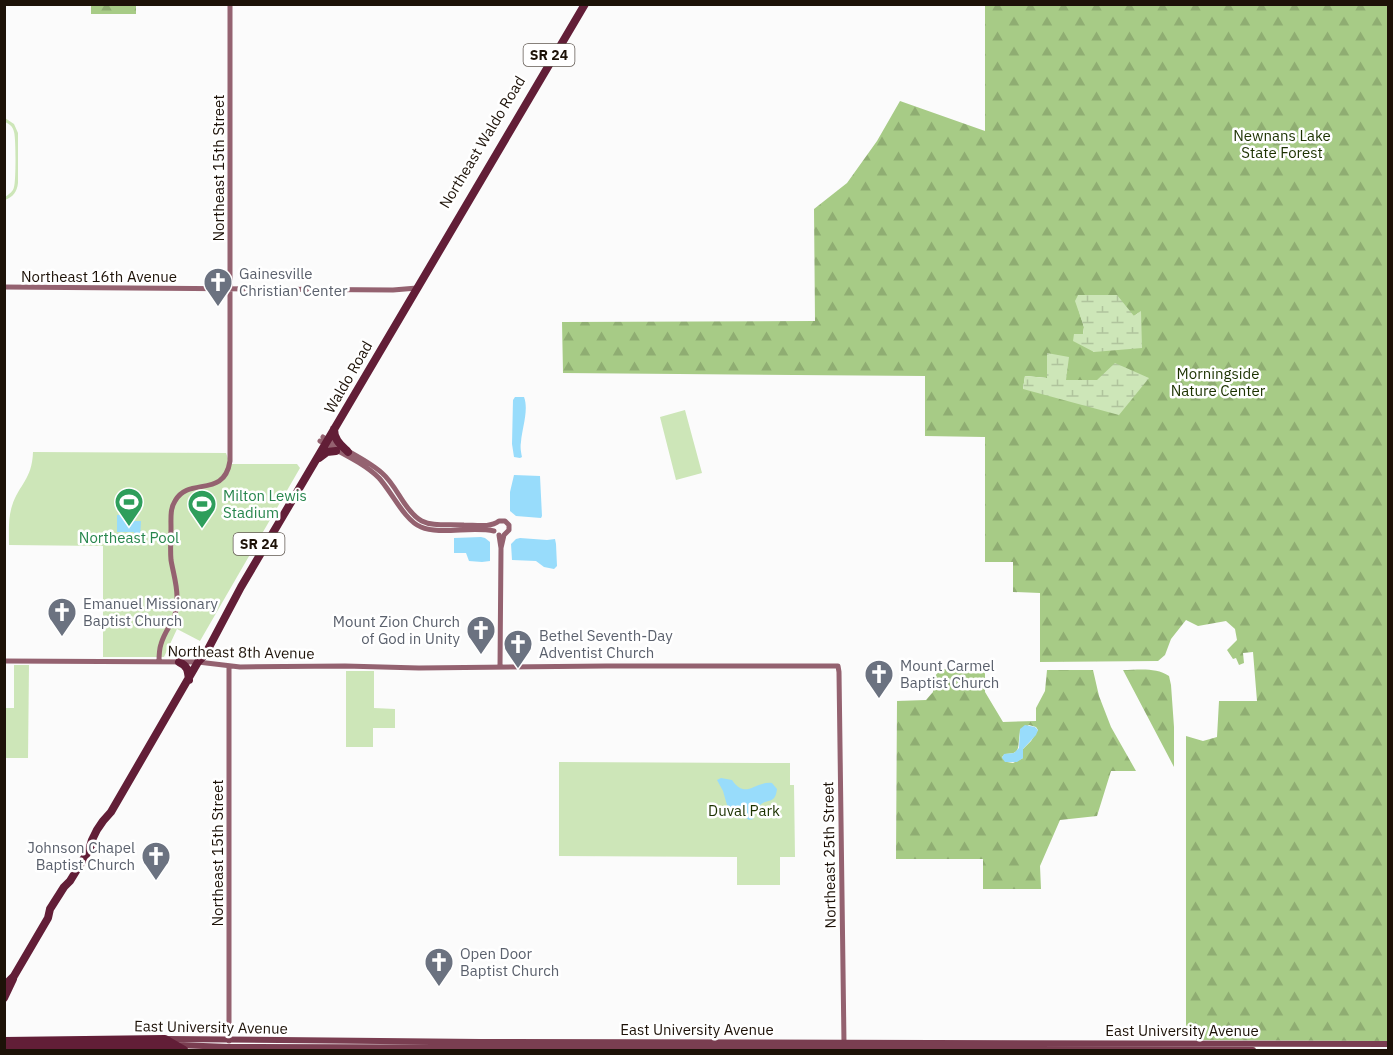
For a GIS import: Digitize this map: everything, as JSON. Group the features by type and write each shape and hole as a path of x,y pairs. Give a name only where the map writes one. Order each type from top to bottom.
{"highway":[{"name":"Northeast Waldo Road","path":"426,262 578,4"},
{"name":"Northeast Waldo Road","path":"524,108 585,4"},
{"name":"Waldo Road","path":"4,998 14,976 48,918 68,889 70,881 89,850 90,842 111,812 189,681 198,662 201,648 228,598 524,108"},
{"name":"Waldo Road","path":"198,662 206,652 241,587 316,460 324,441 334,429 414,289 426,262"},
{"path":"334,429 337,441 348,452"},
{"path":"316,460 327,452 336,451"},
{"path":"179,662 188,668 189,681"},
{"name":"Waldo Road","path":"4,986 14,976"},
{"name":"East University Avenue","path":"6,1042 170,1046"},
{"path":"170,1046 184,1050"}],"main road":[{"name":"East University Avenue","path":"170,1046 294,1044 794,1048 1389,1044"},
{"name":"East University Avenue","path":"170,1046 229,1046"},
{"name":"East University Avenue","path":"1152,1047 1252,1050"}],"street":[{"name":"Northeast 15th Street","path":"159,662 161,641 174,621 177,605 171,559 171,507 178,495 185,490 209,486 220,481 229,468 230,461 230,4"},
{"name":"Northeast 16th Avenue","path":"4,288 414,289"},
{"path":"324,441 336,451 375,474 420,521 428,524 498,532 501,548 500,667"},
{"path":"324,441 348,452 381,472 396,496"},
{"name":"Northeast 8th Avenue","path":"4,661 198,662 240,667 838,666"},
{"name":"Northeast 15th Street","path":"229,666 229,1046"},
{"name":"Northeast 25th Street","path":"838,666 844,1046"}],"green space":[{"path":"91,5 136,5 136,14 91,14"},
{"path":"985,5 1388,5 1388,1041 1196,1040 1196,1028 1186,1028 1186,736 1203,741 1217,737 1219,701 1257,701 1253,652 1243,653 1244,663 1239,665 1236,658 1233,659 1227,650 1237,640 1235,629 1226,621 1198,626 1186,620 1171,639 1165,655 1158,661 1040,662 1040,593 1013,592 1013,562 985,562 985,437 925,436 925,376 563,373 562,322 815,321 814,209 847,183 877,141 900,101 985,131","holes":["1076,301 1134,316 1141,311 1094,352 1074,334 1083,334 1084,327","1047,354 1066,380 1097,380 1023,389 1025,376 1047,378"]},
{"path":"5,118 14,124 18,133 18,183 14,194 5,200 14,187 16,160 13,130 5,122"},
{"path":"1078,295 1117,295 1134,316 1141,311 1142,348 1094,352 1073,341 1074,334 1083,334 1084,327 1075,301"},
{"path":"1047,353 1069,357 1066,380 1097,380 1115,363 1149,378 1119,415 1023,389 1025,376 1047,378"},
{"path":"685,410 702,473 676,480 660,417"},
{"path":"33,452 226,453 230,464 297,464 300,468 200,641 177,629 164,657 103,657 103,546 9,545 11,511 28,476"},
{"path":"14,665 29,665 28,758 5,758 5,708 14,708"},
{"path":"941,669 985,669 985,692 1003,722 1036,721 1036,708 1045,691 1047,670 1093,670 1099,696 1111,727 1136,771 1111,771 1097,816 1060,820 1040,866 1041,889 983,889 983,859 896,859 897,701 926,700 933,692 934,679","holes":["1029,725 1038,730 1023,749 1023,758 1013,763 1007,762 1002,757 1016,751 1020,730"]},
{"path":"1123,670 1153,670 1169,676 1174,727 1174,767"},
{"path":"346,671 374,671 374,708 395,709 395,728 373,728 373,747 346,747"},
{"name":"Duval Park","path":"559,762 790,763 790,785 794,785 795,857 780,857 780,885 737,885 737,857 559,856"}],"water":[{"path":"515,397 524,397 526,413 521,446 522,457 520,458 514,457 512,444 513,400"},
{"path":"514,475 540,476 541,518 516,516 510,511 510,492"},
{"name":"Northeast Pool","path":"117,515 124,515 124,521 141,521 140,539 134,539 134,532 117,532"},
{"path":"481,537 490,542 490,561 469,561 466,553 454,553 454,538"},
{"path":"520,538 555,539 557,566 554,569 544,567 536,561 512,560 511,544"},
{"path":"1025,725 1035,727 1038,730 1036,735 1023,749 1023,758 1017,762 1005,762 1002,758 1004,754 1014,753 1019,748 1020,729"},
{"path":"721,778 732,780 742,789 772,783 777,789 776,794 773,799 759,806 753,819 749,820 727,805 717,780"}],"place":[{"name":"Gainesville Christian Center","path":"218,308"},
{"name":"Northeast Pool","path":"129,528"},
{"name":"Milton Lewis Stadium","path":"202,530"},
{"name":"Emanuel Missionary Baptist Church","path":"62,638"},
{"name":"Mount Zion Church of God in Unity","path":"481,656"},
{"name":"Bethel Seventh-Day Adventist Church","path":"518,670"},
{"name":"Mount Carmel Baptist Church","path":"879,700"},
{"name":"Johnson Chapel Baptist Church","path":"156,882"},
{"name":"Open Door Baptist Church","path":"439,988"}],"park label":[{"name":"Newnans Lake State Forest","path":"1282,144"},
{"name":"Morningside Nature Center","path":"1218,382"}]}
